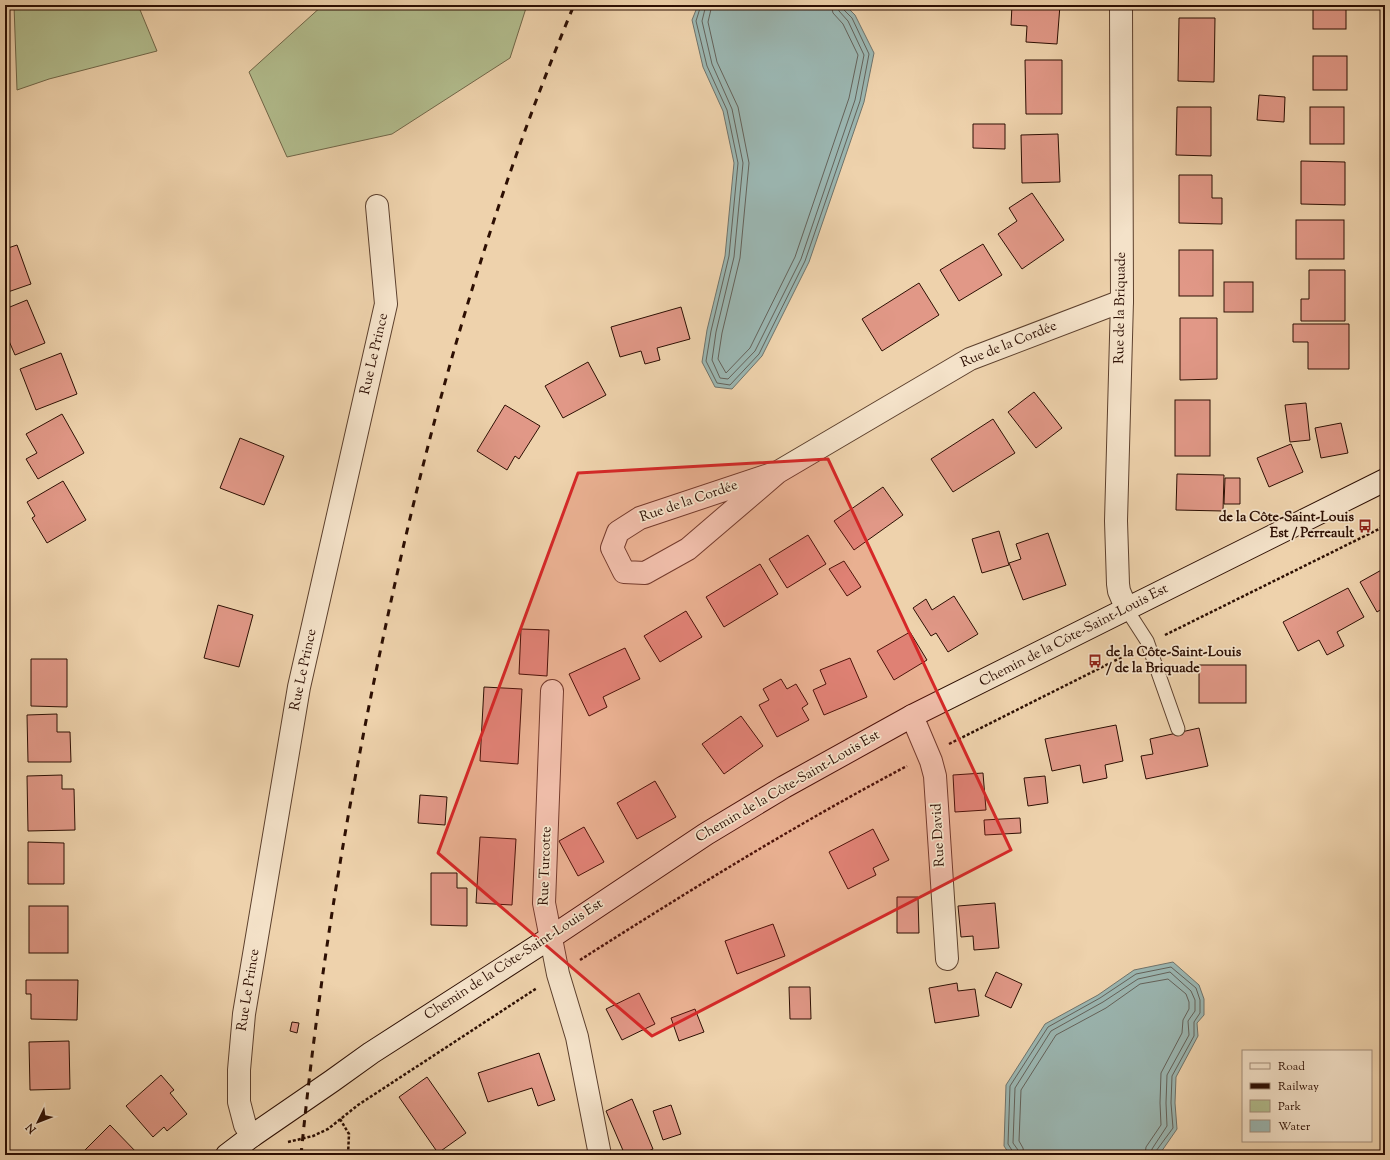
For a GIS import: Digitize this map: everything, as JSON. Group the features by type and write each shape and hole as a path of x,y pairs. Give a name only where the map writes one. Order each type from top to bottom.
{"street":[{"name":"Rue de la Briquade","path":"1121,5 1122,301 1116,521 1118,584 1119,591 1127,610"},
{"name":"Rue Le Prince","path":"252,1136 246,1125 239,1102 239,1070 244,1014 299,687 386,304 377,206"},
{"name":"Rue de la Cordée","path":"778,472 640,518 618,532 612,548 624,572 645,573 688,549 778,472 970,359 1122,301"},
{"name":"Chemin de la Côte-Saint-Louis Est","path":"227,1155 371,1053 739,814 912,716 1385,480"},
{"name":"Rue Turcotte","path":"552,691 544,902 558,974 577,1037 600,1155"},
{"name":"Rue David","path":"912,716 931,761 935,776 947,958"}],"lane":[{"path":"1127,610 1147,641 1178,729"}],"path":[{"path":"1162,636 1385,526"},
{"path":"948,744 1136,650"},
{"path":"580,960 709,879 807,820 912,763"},
{"path":"282,1144 328,1130 358,1105 537,988"},
{"path":"340,1119 349,1134 348,1155"}],"highlighted area":[{"path":"828,459 1011,850 652,1036 438,853 578,473"}],"green space":[{"path":"14,5 138,5 157,51 49,79 17,90"},
{"path":"323,5 527,5 510,58 392,134 287,157 249,72"}],"water":[{"path":"698,5 845,5 855,15 874,53 864,102 809,262 762,356 732,389 715,387 702,362 707,330 725,256 734,163 723,111 703,67 692,20"},
{"path":"1173,962 1199,985 1204,999 1204,1015 1197,1023 1198,1036 1176,1077 1175,1103 1177,1129 1159,1155 1010,1155 1004,1146 1006,1085 1045,1024 1098,995 1134,970"}],"building":[{"path":"1012,5 1060,5 1057,44 1026,42 1027,26 1011,25"},
{"path":"1218,5 1218,6 1179,6"},
{"path":"1313,5 1346,5 1346,29 1313,29"},
{"path":"1179,18 1215,18 1214,82 1178,81"},
{"path":"1313,56 1347,56 1347,90 1313,90"},
{"path":"1025,60 1062,60 1062,114 1026,114"},
{"path":"1259,95 1285,97 1284,122 1257,120"},
{"path":"1177,107 1211,107 1211,156 1176,155"},
{"path":"1310,107 1344,107 1344,144 1310,144"},
{"path":"973,124 1005,124 1005,149 973,148"},
{"path":"1058,134 1060,182 1022,183 1021,135"},
{"path":"1301,161 1345,162 1345,205 1301,204"},
{"path":"1179,175 1212,175 1212,198 1222,198 1222,224 1179,223"},
{"path":"1032,193 1064,240 1022,269 998,234 1017,221 1009,208"},
{"path":"1296,220 1344,220 1344,259 1296,259"},
{"path":"983,244 1002,275 959,301 940,270"},
{"path":"17,245 31,284 5,293 5,249"},
{"path":"1179,250 1213,250 1213,296 1179,296"},
{"path":"1309,270 1345,270 1345,321 1301,321 1301,299 1309,299"},
{"path":"1224,282 1253,282 1253,312 1224,312"},
{"path":"919,283 939,315 882,351 862,319"},
{"path":"27,300 45,343 15,355 9,341 6,342 5,340 5,309"},
{"path":"681,307 690,339 657,348 660,360 645,364 641,351 620,357 611,327"},
{"path":"1180,318 1217,318 1217,379 1180,380"},
{"path":"1293,324 1349,324 1349,369 1308,369 1308,342 1293,342"},
{"path":"61,353 77,394 36,410 20,369"},
{"path":"588,362 606,395 563,418 545,386"},
{"path":"1034,392 1062,428 1036,448 1008,412"},
{"path":"1175,400 1210,400 1210,456 1175,456"},
{"path":"1306,403 1310,440 1290,442 1285,405"},
{"path":"505,405 540,426 519,459 515,456 507,470 477,451"},
{"path":"62,414 84,453 38,479 26,459 37,453 26,434"},
{"path":"993,419 1015,453 953,492 931,459"},
{"path":"1341,423 1348,453 1321,458 1315,428"},
{"path":"240,438 284,456 264,505 220,488"},
{"path":"1291,444 1303,472 1269,487 1257,458"},
{"path":"1177,474 1224,475 1223,511 1176,510"},
{"path":"1225,478 1240,478 1240,504 1224,504"},
{"path":"63,481 86,520 47,543 32,518 35,516 27,502"},
{"path":"883,487 903,515 854,550 834,521"},
{"path":"999,531 1009,565 982,573 972,539"},
{"path":"1048,533 1066,585 1023,600 1009,563 1021,559 1016,544"},
{"path":"808,535 826,564 787,588 769,559"},
{"path":"844,561 861,587 847,596 829,569"},
{"path":"760,564 778,594 724,627 706,597"},
{"path":"1385,568 1385,607 1377,612 1360,582"},
{"path":"1348,588 1364,617 1337,632 1344,646 1327,655 1319,640 1298,651 1283,622"},
{"path":"954,596 978,634 948,652 936,633 931,636 913,608 926,599 932,610"},
{"path":"218,605 253,615 239,667 204,658"},
{"path":"686,611 702,637 660,662 644,636"},
{"path":"521,629 549,630 547,676 519,674"},
{"path":"910,632 927,660 894,680 877,651"},
{"path":"625,648 640,679 603,697 607,707 589,716 569,674"},
{"path":"850,658 867,697 824,715 813,690 826,684 820,670"},
{"path":"31,659 67,659 67,707 31,706"},
{"path":"1199,665 1246,665 1246,703 1199,703"},
{"path":"781,679 787,689 796,684 808,704 802,708 809,720 777,737 759,705 769,700 763,689"},
{"path":"484,687 522,689 518,764 480,761"},
{"path":"57,714 57,732 70,732 71,762 28,762 27,715"},
{"path":"741,716 763,746 724,774 702,744"},
{"path":"1116,725 1123,761 1105,765 1107,778 1083,783 1080,765 1052,771 1045,739"},
{"path":"1199,728 1208,766 1146,779 1141,756 1153,754 1150,739"},
{"path":"983,773 986,810 955,812 953,775"},
{"path":"62,775 62,789 74,789 75,830 28,831 27,776"},
{"path":"1045,776 1048,803 1028,806 1024,778"},
{"path":"655,781 676,817 637,839 617,803"},
{"path":"420,795 447,797 445,825 418,823"},
{"path":"1020,818 1021,833 985,835 984,820"},
{"path":"584,827 604,862 578,876 559,841"},
{"path":"873,829 889,860 873,868 876,875 848,889 829,852"},
{"path":"480,837 516,839 512,905 476,903"},
{"path":"28,842 64,843 64,884 28,884"},
{"path":"431,873 457,873 457,888 467,888 467,926 431,925"},
{"path":"897,897 918,897 919,933 897,933"},
{"path":"995,903 999,948 974,950 973,936 961,937 958,906"},
{"path":"29,906 68,906 68,953 29,953"},
{"path":"773,924 785,956 737,974 725,941"},
{"path":"996,972 1022,984 1011,1008 985,996"},
{"path":"26,980 78,980 77,1020 31,1019 31,994 26,994"},
{"path":"957,983 958,991 975,989 979,1016 935,1023 929,988"},
{"path":"789,987 810,987 811,1019 790,1019"},
{"path":"639,993 655,1024 622,1040 606,1009"},
{"path":"695,1009 704,1032 679,1041 671,1018"},
{"path":"292,1022 299,1023 297,1033 290,1031"},
{"path":"69,1041 70,1089 30,1090 29,1042"},
{"path":"539,1053 555,1100 538,1106 532,1088 488,1102 478,1073"},
{"path":"161,1075 174,1090 170,1093 187,1114 167,1131 164,1127 153,1137 126,1106"},
{"path":"427,1077 466,1133 438,1153 399,1097"},
{"path":"632,1099 653,1149 640,1155 625,1155 606,1111"},
{"path":"671,1105 681,1134 663,1140 653,1111"},
{"path":"110,1125 139,1155 80,1155"}],"railway":[{"path":"301,1155 316,1026 334,898 345,834 382,643 419,480 440,400 488,240 514,161 574,5"}],"place":[{"name":"de la Côte-Saint-Louis Est / Perreault","path":"1365,526"},
{"name":"de la Côte-Saint-Louis / de la Briquade","path":"1095,661"}]}
